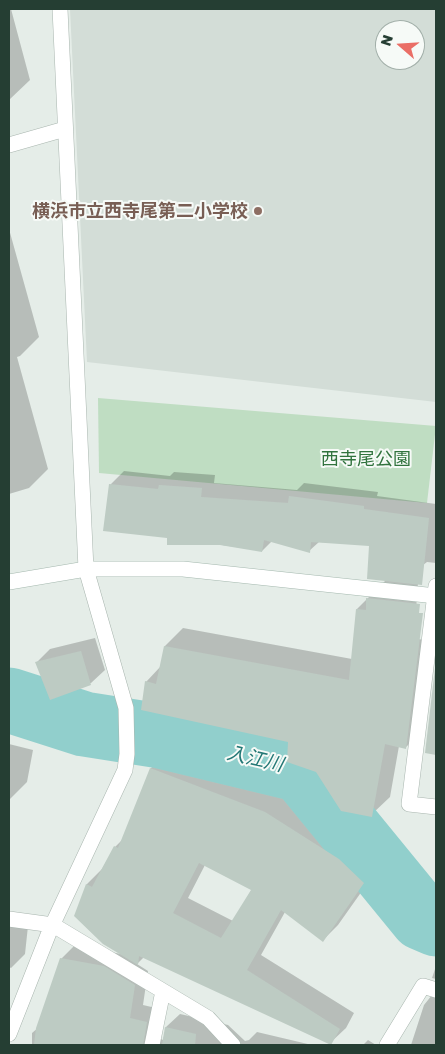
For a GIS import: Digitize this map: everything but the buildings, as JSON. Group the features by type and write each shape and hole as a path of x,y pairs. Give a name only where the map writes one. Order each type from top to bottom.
{"street":[{"path":"9,1034 53,925 125,770 127,754 126,708 86,569 60,9"},
{"path":"9,145 65,129"},
{"path":"9,582 86,569 182,569 436,593 410,804 436,808"},
{"path":"9,919 53,925 208,1018 233,1045"},
{"path":"387,1045 424,986 436,990"},
{"path":"152,1045 163,992"}],"shaded area":[{"name":"横浜市立西寺尾第二小学校","path":"70,9 436,9 436,402 87,362"}],"green space":[{"name":"西寺尾公園","path":"98,398 436,426 427,503 99,473"}],"waterway":[{"name":"入江川","path":"9,700 84,724 160,736 301,770 422,918 436,924"}],"place":[{"name":"横浜市立西寺尾第二小学校","path":"258,211"}]}
